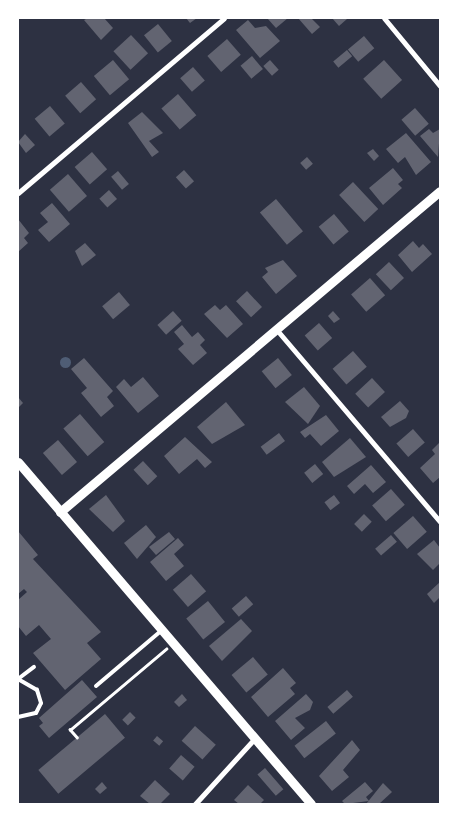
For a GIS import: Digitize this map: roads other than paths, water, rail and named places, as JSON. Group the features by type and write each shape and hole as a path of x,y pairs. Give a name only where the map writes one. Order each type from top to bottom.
{"street":[{"path":"18,193 224,18"},
{"path":"384,18 440,86"},
{"path":"60,512 440,191"},
{"path":"276,329 440,522"},
{"path":"18,462 311,804"},
{"path":"195,804 255,738"}],"lane":[{"path":"96,686 162,630"},
{"path":"18,717 36,713 41,703 37,690 18,679 34,668"}],"water":[{"path":"65,356 71,362 65,368 59,362"}]}
